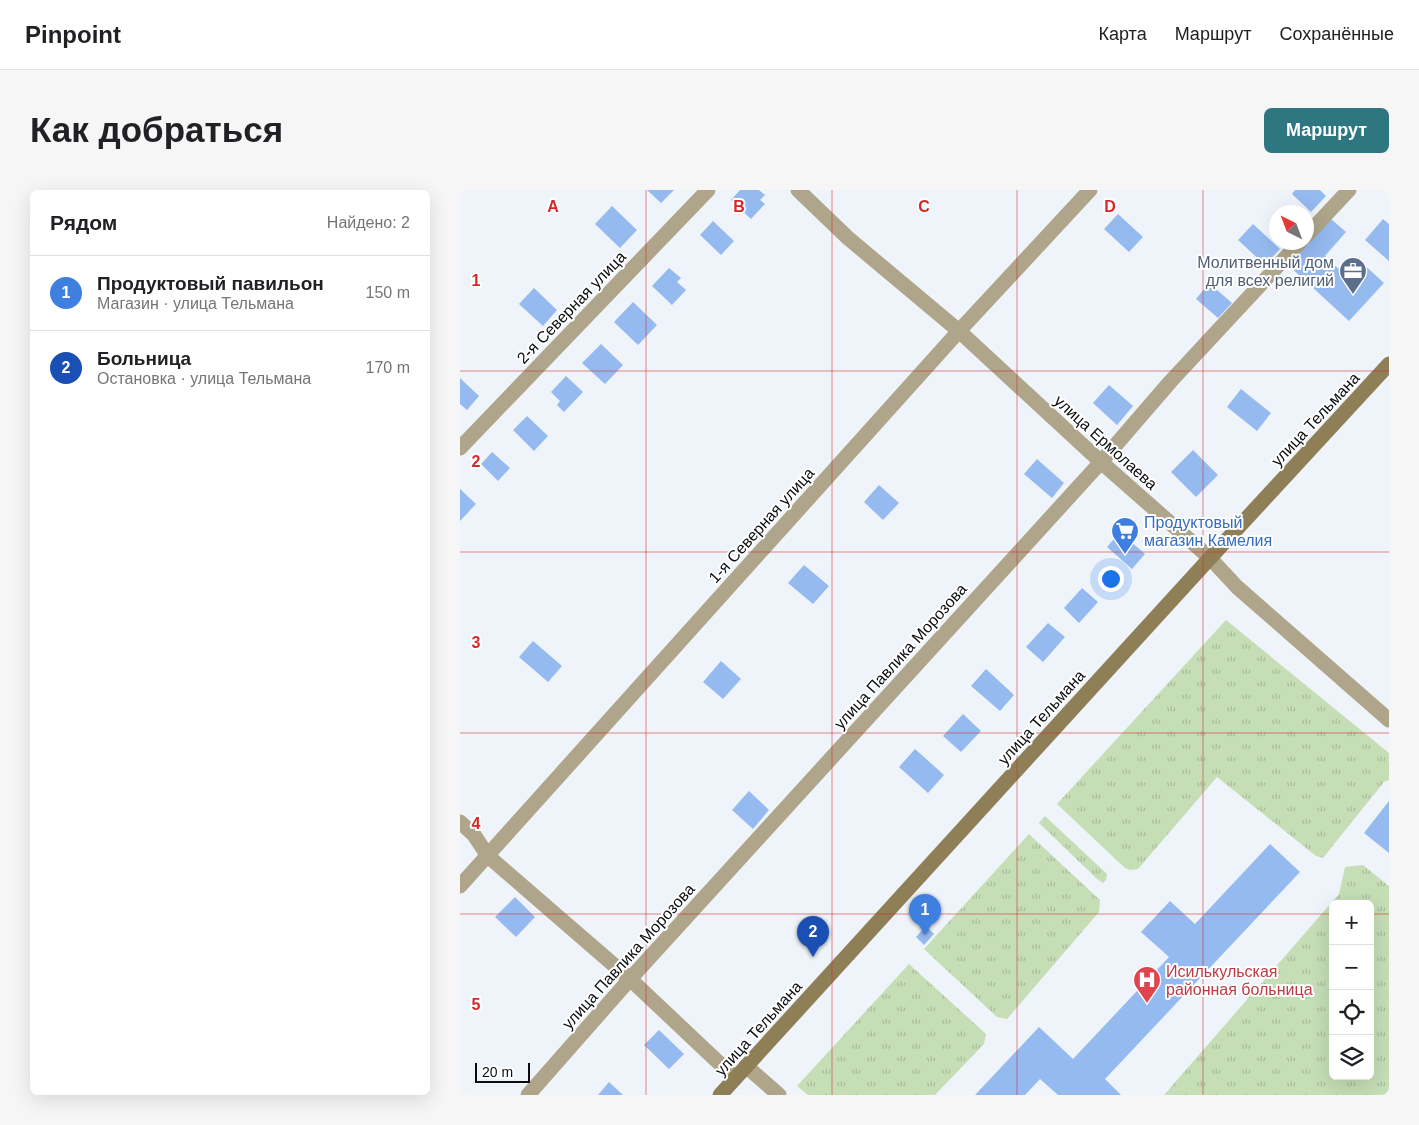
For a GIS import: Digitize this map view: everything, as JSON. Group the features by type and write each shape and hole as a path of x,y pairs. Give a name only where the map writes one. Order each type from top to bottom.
{"street":[{"name":"2-я Северная улица","path":"460,448 708,190"},
{"name":"улица Ермолаева","path":"798,190 848,238 959,331 1101,462 1210,558 1237,588 1389,720"},
{"name":"1-я Северная улица","path":"460,886 959,331 1090,190"},
{"path":"1314,227 1349,190"},
{"name":"улица Павлика Морозова","path":"528,1095 630,979 1101,462 1170,382 1293,250"},
{"name":"улица Тельмана","path":"720,1095 1389,364"},
{"path":"460,822 474,835 488,856 630,979 735,1078"},
{"path":"746,1066 779,1095"}],"green space":[{"path":"1226,620 1389,753 1389,780 1384,782 1323,858 1316,856 1217,777 1138,869 1130,870 1125,868 1057,804"},
{"path":"1045,816 1107,874 1106,880 1103,883 1039,823"},
{"path":"1029,834 1100,900 1099,912 1007,1019 997,1017 924,949"},
{"path":"1363,865 1389,886 1389,1095 1164,1095 1329,905 1329,1080 1374,1080 1374,900 1334,900 1339,894 1345,867"},
{"path":"909,964 986,1034 984,1044 935,1095 808,1095 797,1086"}],"building":[{"path":"647,190 674,190 661,203"},
{"path":"740,190 759,190 765,195 760,200 765,204 751,219 731,200"},
{"path":"1295,190 1320,190 1326,196 1314,209 1314,205 1304,205 1292,194"},
{"path":"612,206 637,230 620,248 595,224"},
{"path":"1118,214 1143,237 1129,252 1104,229"},
{"path":"1330,218 1346,232 1325,256 1345,275 1359,260 1384,283 1349,321 1287,264 1300,250 1314,250 1314,235"},
{"path":"1383,219 1389,224 1389,261 1365,240"},
{"path":"713,221 734,241 721,255 700,235"},
{"path":"1253,224 1269,239 1269,250 1279,250 1265,265 1238,240"},
{"path":"669,268 681,278 677,282 686,290 672,305 652,286"},
{"path":"1209,283 1232,303 1218,318 1196,299"},
{"path":"534,288 557,310 543,326 519,304"},
{"path":"633,302 657,325 638,345 614,322"},
{"path":"601,344 623,365 605,384 582,363"},
{"path":"566,376 583,392 564,412 557,405 560,401 551,392"},
{"path":"460,378 479,396 467,410 460,404"},
{"path":"1109,385 1133,406 1117,425 1093,403"},
{"path":"1241,389 1271,413 1257,431 1227,407"},
{"path":"527,416 548,436 534,451 513,430"},
{"path":"1193,450 1218,475 1196,497 1171,472"},
{"path":"492,452 510,468 498,481 481,464"},
{"path":"1037,459 1064,483 1052,498 1024,474"},
{"path":"879,485 899,503 883,520 864,502"},
{"path":"460,489 476,504 460,521"},
{"path":"1120,532 1145,554 1132,569 1107,547"},
{"path":"804,565 829,586 813,604 788,583"},
{"path":"1082,588 1098,602 1079,623 1064,608"},
{"path":"1048,623 1065,637 1043,662 1026,647"},
{"path":"533,641 562,666 548,682 519,657"},
{"path":"721,661 741,679 723,699 703,682"},
{"path":"986,669 1014,695 1000,711 971,686"},
{"path":"963,714 981,731 961,752 943,736"},
{"path":"915,749 944,775 928,793 899,767"},
{"path":"749,791 769,810 753,829 732,810"},
{"path":"1389,801 1389,853 1364,833"},
{"path":"1270,844 1300,872 1105,1079 1121,1095 1058,1095 1040,1079 1025,1095 975,1095 1039,1027 1073,1059 1169,957 1141,932 1170,901 1195,924"},
{"path":"515,897 535,917 516,937 495,917"},
{"path":"926,926 934,934 924,945 916,937"},
{"path":"659,1030 684,1054 669,1069 644,1045"},
{"path":"609,1082 623,1095 598,1095"}],"place":[{"name":"Молитвенный дом для всех религий","path":"1353,295"},
{"name":"Продуктовый магазин Камелия","path":"1125,555"},
{"name":"Продуктовый павильон","path":"925,935"},
{"name":"Больница","path":"813,957"},
{"name":"Исилькульская районная больница","path":"1147,1004"}]}
